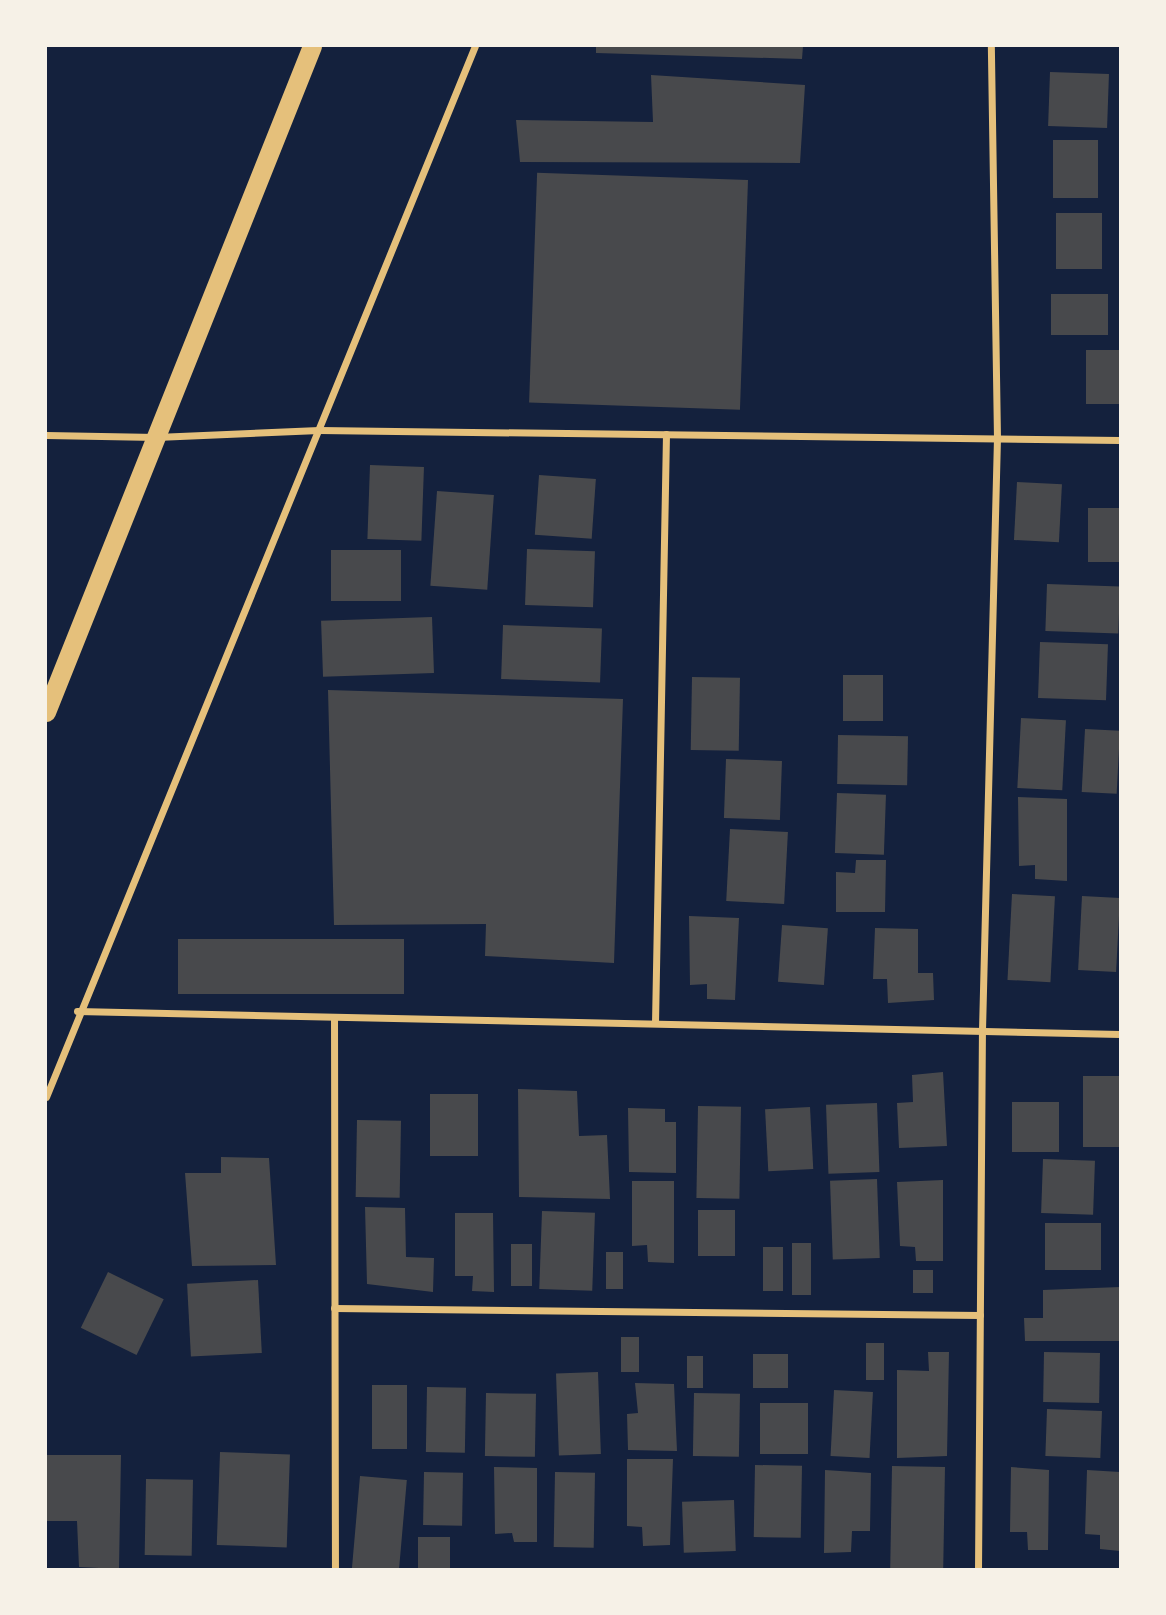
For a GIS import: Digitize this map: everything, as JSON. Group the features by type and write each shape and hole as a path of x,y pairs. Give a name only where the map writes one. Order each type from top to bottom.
{"highway":[{"path":"46,712 312,46"}],"street":[{"path":"46,1097 78,1011 475,46"},
{"path":"978,1570 982,1030 997,438 991,46"},
{"path":"46,435 156,437 319,430 1121,440"},
{"path":"655,1023 666,434"},
{"path":"78,1011 1121,1034"},
{"path":"334,1017 335,1570"},
{"path":"334,1308 980,1315"}],"building":[{"path":"596,46 803,46 802,59 596,53"},
{"path":"1050,72 1109,74 1107,128 1048,126"},
{"path":"651,75 805,85 800,163 520,162 516,120 653,122"},
{"path":"1053,140 1098,140 1098,198 1053,198"},
{"path":"537,173 748,180 740,410 529,402"},
{"path":"1056,213 1102,213 1102,269 1056,269"},
{"path":"1051,294 1108,294 1108,335 1051,335"},
{"path":"1086,350 1120,350 1120,404 1086,404"},
{"path":"370,465 424,467 421,541 367,539"},
{"path":"539,475 596,479 592,539 535,535"},
{"path":"1017,482 1062,484 1059,542 1014,540"},
{"path":"437,491 494,495 487,590 430,586"},
{"path":"1088,508 1120,508 1120,562 1088,562"},
{"path":"527,549 595,551 593,607 525,605"},
{"path":"331,550 401,550 401,601 331,601"},
{"path":"1047,584 1120,587 1118,634 1045,631"},
{"path":"432,617 434,673 323,677 321,621"},
{"path":"503,625 602,628 600,682 501,679"},
{"path":"1040,642 1108,644 1106,700 1038,698"},
{"path":"843,675 883,675 883,721 843,721"},
{"path":"692,677 740,678 739,751 691,750"},
{"path":"328,690 623,699 614,963 485,956 486,924 334,925"},
{"path":"1021,718 1066,720 1062,790 1017,788"},
{"path":"1085,729 1120,731 1117,794 1082,792"},
{"path":"838,735 908,736 907,785 837,784"},
{"path":"726,759 782,761 780,820 724,818"},
{"path":"837,793 886,795 884,855 835,853"},
{"path":"1018,797 1067,799 1067,881 1035,879 1035,865 1019,866"},
{"path":"730,829 788,832 784,904 726,901"},
{"path":"856,860 886,860 885,912 836,912 836,872 855,873"},
{"path":"1012,894 1055,896 1050,982 1007,980"},
{"path":"1082,896 1120,898 1116,972 1078,970"},
{"path":"689,916 739,918 735,1000 707,999 707,984 690,985"},
{"path":"782,925 828,928 824,985 778,982"},
{"path":"875,928 918,929 918,973 933,973 934,1000 888,1003 887,979 873,979"},
{"path":"178,939 404,939 404,994 178,994"},
{"path":"943,1072 947,1146 899,1148 897,1103 913,1102 912,1075"},
{"path":"1083,1076 1120,1076 1120,1147 1083,1147"},
{"path":"518,1089 577,1091 579,1136 607,1135 610,1199 519,1197"},
{"path":"430,1094 478,1094 478,1156 430,1156"},
{"path":"1012,1102 1059,1102 1059,1152 1012,1152"},
{"path":"877,1103 879,1172 828,1174 826,1105"},
{"path":"698,1106 741,1107 739,1199 696,1198"},
{"path":"810,1107 813,1169 768,1171 765,1109"},
{"path":"628,1108 665,1109 665,1122 676,1122 676,1173 629,1172"},
{"path":"357,1120 401,1121 400,1198 356,1197"},
{"path":"221,1157 269,1158 276,1265 192,1266 185,1173 221,1173"},
{"path":"1043,1159 1095,1161 1093,1215 1041,1213"},
{"path":"877,1179 880,1258 833,1260 830,1181"},
{"path":"943,1180 943,1261 916,1261 915,1247 900,1246 897,1182"},
{"path":"632,1181 674,1181 674,1263 648,1262 647,1245 632,1246"},
{"path":"365,1207 405,1208 406,1257 434,1258 433,1292 367,1284"},
{"path":"698,1210 735,1210 735,1256 698,1256"},
{"path":"542,1211 595,1213 592,1291 539,1289"},
{"path":"455,1213 493,1213 494,1292 472,1291 473,1276 455,1276"},
{"path":"1045,1223 1101,1223 1101,1270 1045,1270"},
{"path":"792,1243 811,1243 811,1295 792,1295"},
{"path":"511,1244 532,1244 532,1286 511,1286"},
{"path":"763,1247 783,1247 783,1291 763,1291"},
{"path":"606,1252 623,1252 623,1289 606,1289"},
{"path":"913,1270 933,1270 933,1293 913,1293"},
{"path":"108,1272 164,1299 137,1355 81,1328"},
{"path":"258,1280 262,1353 191,1357 187,1284"},
{"path":"1120,1287 1120,1341 1025,1341 1024,1318 1043,1318 1043,1290"},
{"path":"621,1337 639,1337 639,1372 621,1372"},
{"path":"866,1343 884,1343 884,1380 866,1380"},
{"path":"928,1352 949,1352 947,1456 897,1458 897,1370 929,1371"},
{"path":"1044,1352 1100,1353 1099,1403 1043,1402"},
{"path":"753,1354 788,1354 788,1388 753,1388"},
{"path":"687,1356 703,1356 703,1388 687,1388"},
{"path":"598,1372 601,1454 559,1455 556,1373"},
{"path":"635,1383 674,1384 677,1451 628,1450 627,1414 638,1413"},
{"path":"372,1385 407,1385 407,1449 372,1449"},
{"path":"427,1387 466,1388 465,1453 426,1452"},
{"path":"834,1390 873,1392 869,1458 831,1456"},
{"path":"486,1393 536,1394 535,1457 485,1456"},
{"path":"694,1393 740,1394 739,1457 693,1456"},
{"path":"760,1403 808,1403 808,1454 760,1454"},
{"path":"1047,1409 1102,1411 1100,1458 1045,1456"},
{"path":"220,1452 290,1454 287,1547 217,1545"},
{"path":"46,1455 121,1455 119,1569 79,1567 77,1521 46,1521"},
{"path":"627,1459 673,1459 670,1545 643,1546 642,1527 627,1526"},
{"path":"755,1465 802,1466 801,1538 754,1537"},
{"path":"892,1466 945,1467 943,1570 890,1569"},
{"path":"494,1467 537,1468 537,1542 514,1542 512,1533 495,1534"},
{"path":"1011,1467 1049,1470 1048,1550 1028,1550 1027,1532 1010,1532"},
{"path":"825,1470 871,1473 870,1531 852,1531 851,1552 824,1553"},
{"path":"1087,1470 1120,1472 1120,1551 1100,1549 1100,1535 1085,1534"},
{"path":"424,1472 463,1473 462,1526 423,1525"},
{"path":"555,1472 595,1473 594,1548 554,1547"},
{"path":"360,1476 407,1480 399,1570 352,1570"},
{"path":"146,1479 193,1480 192,1556 145,1555"},
{"path":"734,1500 736,1551 684,1553 682,1502"},
{"path":"418,1537 450,1537 450,1570 418,1570"}]}
